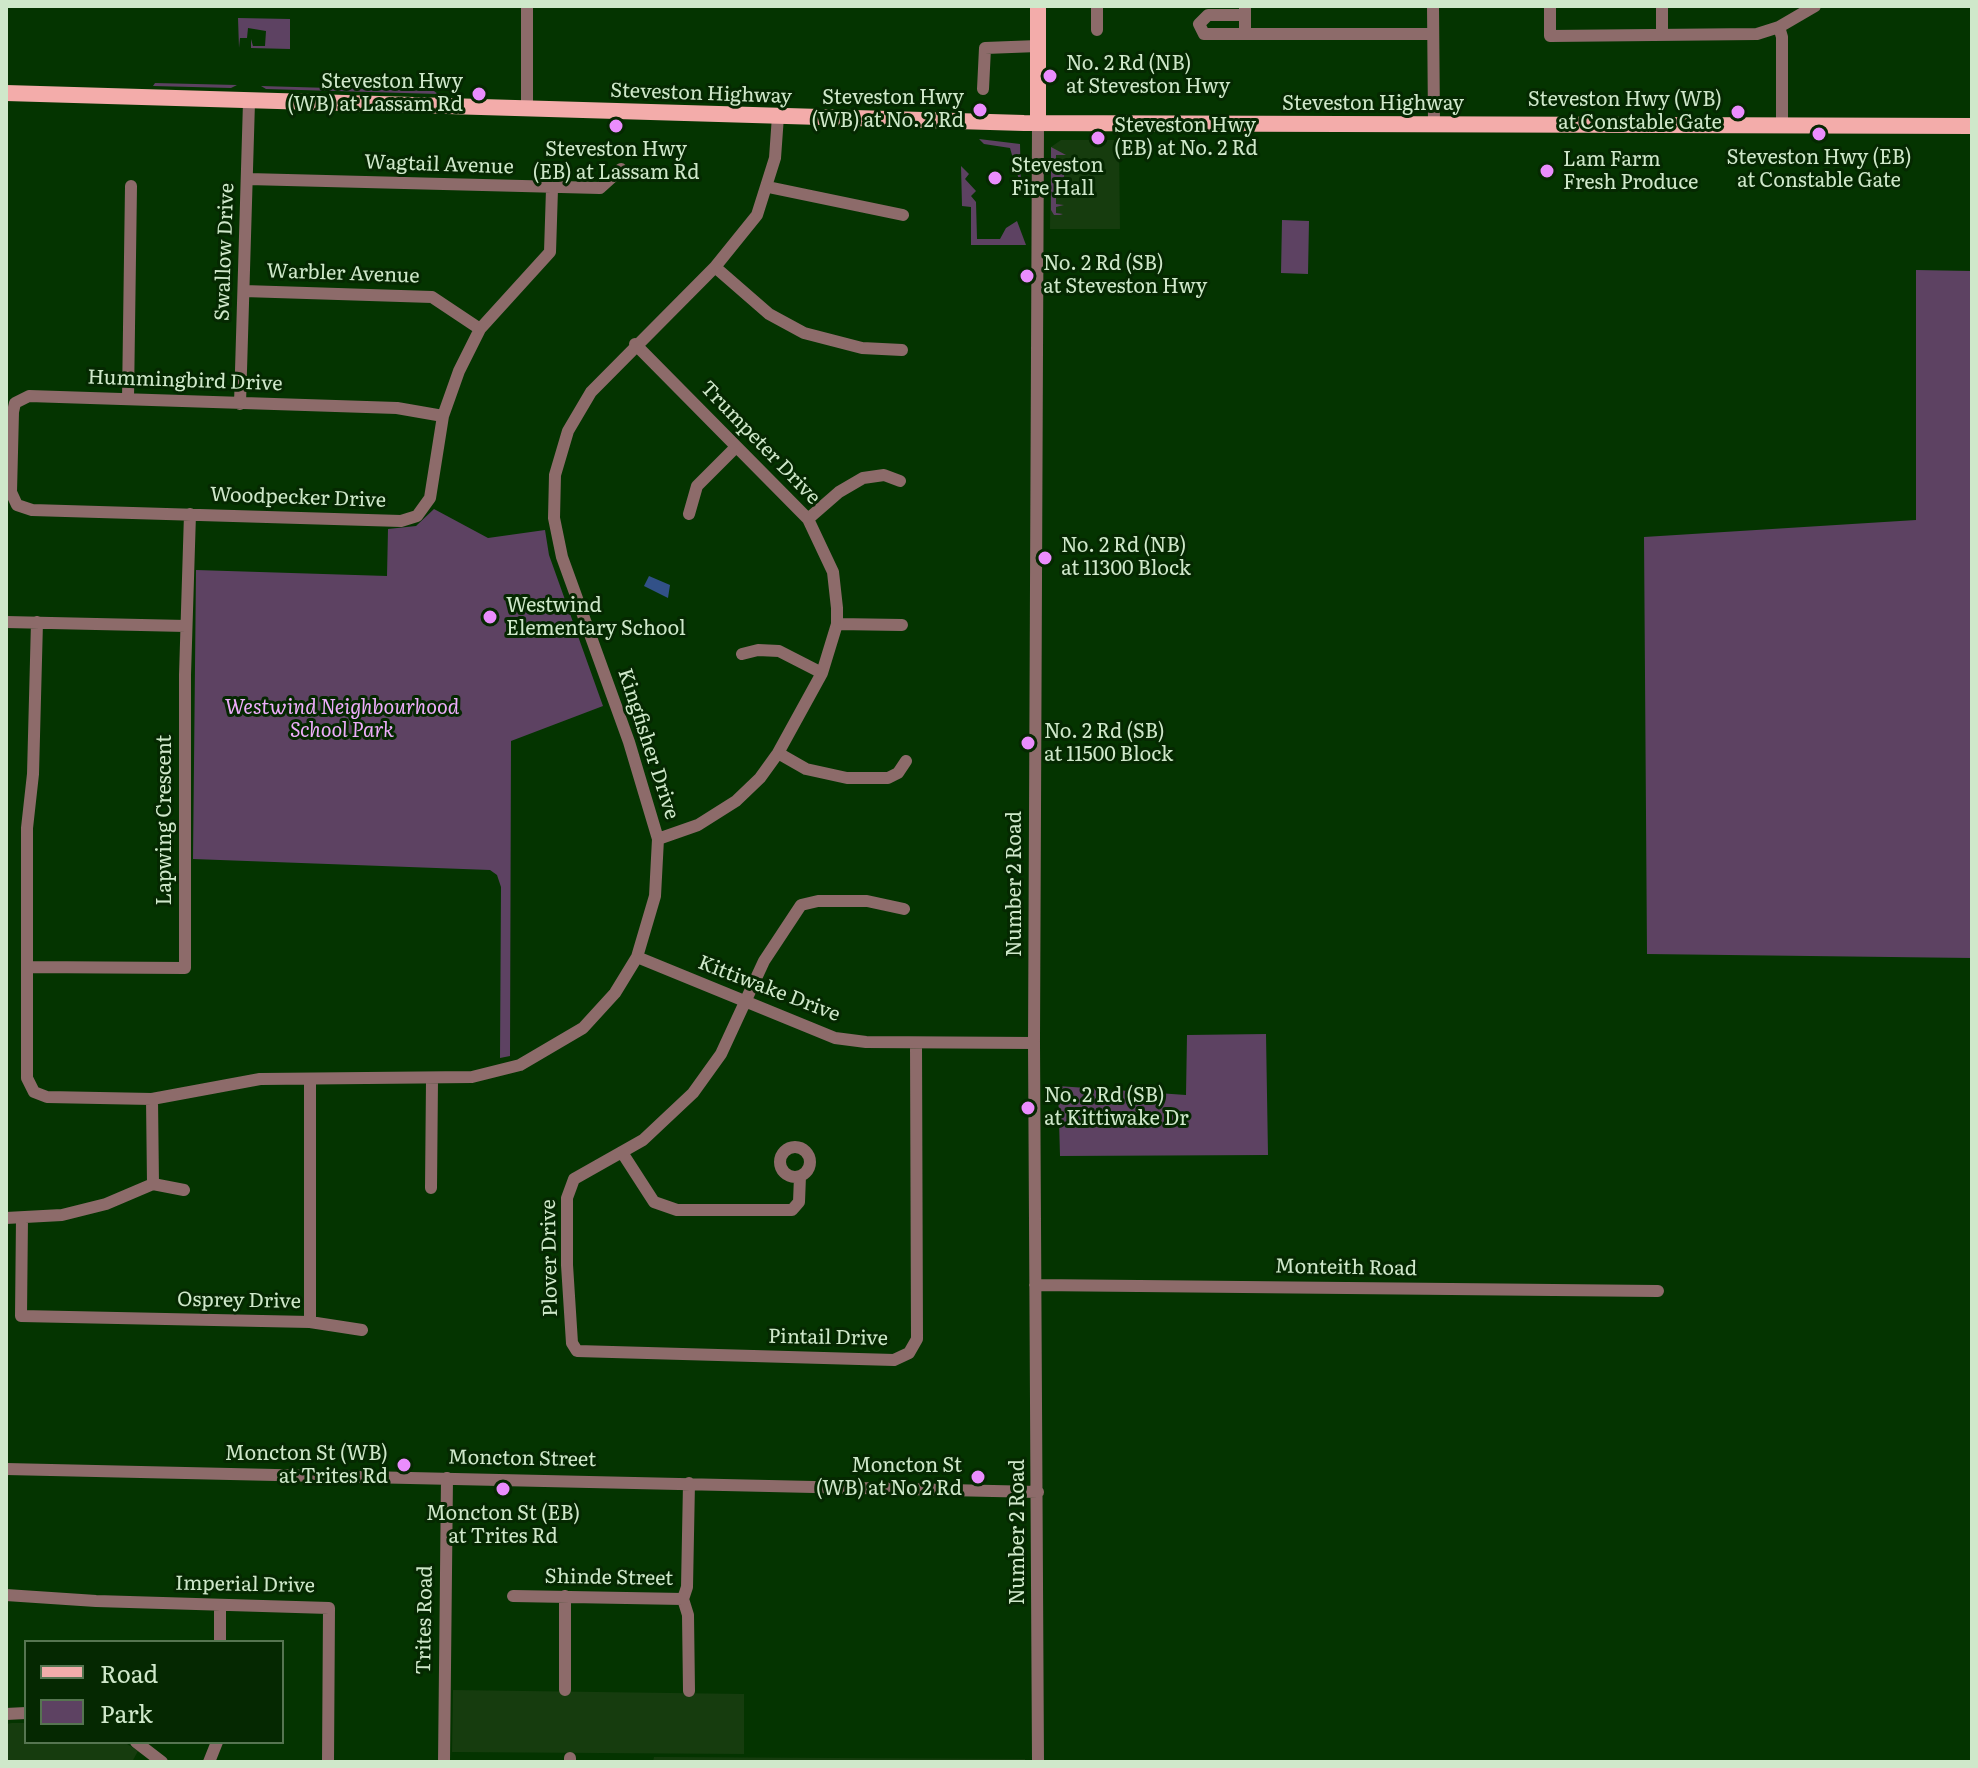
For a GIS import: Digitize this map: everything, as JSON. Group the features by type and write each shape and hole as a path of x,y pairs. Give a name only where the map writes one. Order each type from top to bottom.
{"main road":[{"name":"Number 2 Road","path":"1038,6 1038,123"},
{"name":"Steveston Highway","path":"6,93 1038,123 1972,126"}],"street":[{"path":"527,6 527,110"},
{"path":"1097,6 1097,30"},
{"path":"1433,6 1434,124"},
{"path":"1550,6 1550,36 1742,35 1779,27 1815,6"},
{"path":"1662,6 1662,35"},
{"path":"1245,34 1245,11 1208,15 1199,24 1204,34 1245,34 1433,34"},
{"path":"1779,27 1782,37 1782,124"},
{"path":"983,89 985,48 1038,46"},
{"name":"Swallow Drive","path":"240,404 249,102"},
{"name":"Kingfisher Drive","path":"27,967 27,1078 34,1092 47,1097 152,1099 248,1079 432,1080 504,1070 557,1046 583,1028 615,993 637,957 655,896 658,839 629,742 562,557 554,518 555,475 568,431 591,392 743,237 768,187 778,116"},
{"name":"Number 2 Road","path":"1038,123 1034,1043 1038,1762"},
{"name":"Wagtail Avenue","path":"248,179 600,188 621,169"},
{"path":"128,399 131,186"},
{"path":"768,187 903,215"},
{"name":"Woodpecker Drive","path":"11,492 17,505 32,510 401,521 417,516 430,498 443,416 459,371 480,329 550,252 552,189"},
{"path":"715,267 769,314 804,333 862,348 902,350"},
{"name":"Warbler Avenue","path":"244,291 432,297 480,329"},
{"name":"Trumpeter Drive","path":"635,344 808,519 833,572 837,624 822,673 778,753 736,801 698,825 658,839"},
{"name":"Hummingbird Drive","path":"11,492 13,412 19,400 29,396 397,408 443,416"},
{"path":"689,514 697,486 736,447"},
{"path":"808,519 839,492 863,478 884,475 900,481"},
{"name":"Lapwing Crescent","path":"27,967 185,968 186,626 190,514"},
{"path":"6,622 186,626"},
{"path":"27,967 27,828 34,761 37,622"},
{"path":"837,624 902,625"},
{"path":"742,654 758,650 779,651 822,673"},
{"path":"778,753 820,774 859,779 893,776 906,761"},
{"name":"Plover Drive","path":"577,1351 571,1333 567,1198 574,1179 623,1154 672,1116 693,1093 721,1054 761,964 801,905 818,901 867,901 904,909"},
{"name":"Kittiwake Drive","path":"637,957 835,1038 916,1043 1034,1043"},
{"name":"Pintail Drive","path":"577,1351 894,1360 909,1353 917,1339 916,1043"},
{"name":"Osprey Drive","path":"22,1218 21,1316 310,1322 310,1079"},
{"path":"431,1188 432,1080"},
{"path":"152,1099 153,1184"},
{"path":"623,1154 654,1202 677,1210 790,1210 799,1202 800,1176"},
{"path":"6,1218 62,1215 106,1204 153,1184 184,1190"},
{"name":"Monteith Road","path":"1035,1285 1658,1291"},
{"path":"310,1322 362,1330"},
{"name":"Moncton Street","path":"6,1469 1038,1492"},
{"name":"Trites Road","path":"444,1762 447,1478"},
{"name":"Shinde Street","path":"513,1596 683,1599 687,1587 689,1483"},
{"name":"Imperial Drive","path":"6,1595 329,1608 328,1762"},
{"path":"565,1596 565,1690"},
{"path":"683,1599 688,1615 689,1691"},
{"path":"220,1605 220,1640"},
{"path":"139,1744 162,1762"}],"shaded area":[{"path":"1061,140 1119,140 1120,229 1050,229 1051,147"},
{"path":"453,1690 744,1694 744,1754 452,1752"},
{"path":"24,1723 24,1744 127,1744 138,1751 132,1762 6,1762 6,1724"},
{"path":"654,1757 1025,1759 1025,1762 653,1762"}],"green space":[{"path":"238,18 290,19 290,49 251,48 251,39 253,46 265,46 266,31 248,28 247,38 240,38 239,48"},
{"path":"155,83 237,85 231,88 153,86"},
{"path":"261,86 434,91 438,94 266,89"},
{"path":"979,139 1020,144 1021,187 1010,148 984,144"},
{"path":"1051,147 1066,155 1056,155 1056,174 1064,174 1064,180 1056,180 1056,204 1064,205 1056,207 1056,213 1063,214 1060,215 1054,215 1051,210"},
{"path":"961,166 969,174 965,179 976,191 971,196 976,202 977,239 1000,239 1006,228 1017,221 1026,245 971,245 971,207 962,206"},
{"path":"1282,220 1309,221 1308,274 1281,273"},
{"path":"1916,270 1972,271 1972,958 1647,954 1644,537 1916,520"},
{"name":"Westwind Neighbourhood School Park","path":"434,509 488,538 545,530 549,555 603,706 511,741 510,1056 500,1058 501,887 497,875 490,870 193,859 196,570 387,576 388,529 416,526"},
{"path":"1266,1034 1268,1155 1060,1156 1058,1086 1186,1095 1187,1035"}],"water":[{"path":"649,576 670,585 668,598 644,586"}],"place":[{"name":"No. 2 Rd (NB) at Steveston Hwy","path":"1050,76"},
{"name":"Steveston Hwy (WB) at Lassam Rd","path":"479,94"},
{"name":"Steveston Hwy (WB) at No. 2 Rd","path":"980,110"},
{"name":"Steveston Hwy (WB) at Constable Gate","path":"1738,112"},
{"name":"Steveston Hwy (EB) at Lassam Rd","path":"616,126"},
{"name":"Steveston Hwy (EB) at Constable Gate","path":"1819,134"},
{"name":"Steveston Hwy (EB) at No. 2 Rd","path":"1098,138"},
{"name":"Lam Farm Fresh Produce","path":"1547,171"},
{"name":"Steveston Fire Hall","path":"995,178"},
{"name":"No. 2 Rd (SB) at Steveston Hwy","path":"1027,276"},
{"name":"No. 2 Rd (NB) at 11300 Block","path":"1045,558"},
{"name":"Westwind Elementary School","path":"490,617"},
{"name":"No. 2 Rd (SB) at 11500 Block","path":"1028,743"},
{"name":"No. 2 Rd (SB) at Kittiwake Dr","path":"1028,1108"},
{"name":"Moncton St (WB) at Trites Rd","path":"404,1465"},
{"name":"Moncton St (WB) at No 2 Rd","path":"978,1477"},
{"name":"Moncton St (EB) at Trites Rd","path":"503,1489"}]}
